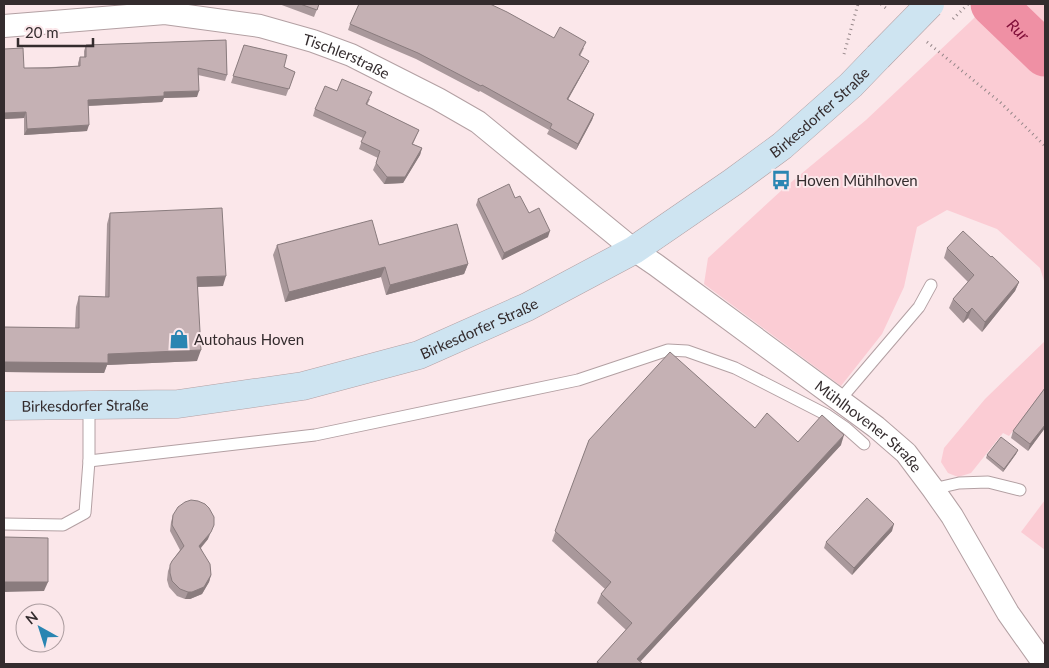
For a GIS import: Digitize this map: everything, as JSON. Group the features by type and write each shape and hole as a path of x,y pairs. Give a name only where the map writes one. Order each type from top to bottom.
{"main road":[{"name":"Birkesdorfer Straße","path":"4,406 178,404 303,386 419,355 527,307 634,250 733,182 782,146 851,85 930,4"}],"street":[{"name":"Tischlerstraße","path":"4,26 165,13 260,26 314,41 351,56 438,98 478,122 634,250"},
{"name":"Mühlhovener Straße","path":"634,250 656,264 833,408 876,427 906,453 952,516 1008,613 1043,663"}],"lane":[{"path":"833,408 919,307 932,285"},
{"path":"89,461 315,435 578,380 668,350 687,351 735,368 833,408 846,428 864,444"},
{"path":"4,524 64,525 85,514 89,461 89,405"},
{"path":"933,489 959,483 988,482 1020,490"}],"path":[{"path":"844,49 858,4"},
{"path":"881,4 888,10"},
{"path":"926,41 1001,103 1045,146"}],"shaded area":[{"path":"988,4 1045,4 1045,284 1040,268 997,229 947,210 917,227 904,287 882,334 841,386 704,284 708,258 783,189 866,120"},
{"path":"1045,341 1045,390 1009,436 1003,433 971,473 958,477 948,473 941,462 944,448 985,399"},
{"path":"1045,500 1045,550 1021,532"}],"building":[{"path":"300,4 319,4 317,10"},
{"path":"359,4 490,4 554,38 560,27 586,42 579,55 589,61 567,99 594,114 578,144 550,128 552,124 482,85 418,53 350,24"},
{"path":"226,40 227,75 198,68 199,91 164,92 164,96 88,100 89,125 27,129 26,112 4,113 4,49 23,48 24,68 48,68 80,66 80,57 86,57 86,45"},
{"path":"244,45 287,55 284,67 295,72 289,89 233,76"},
{"path":"342,79 372,92 366,104 419,130 412,144 422,148 405,177 387,177 376,163 380,151 361,142 366,132 315,109 325,86 337,91"},
{"path":"509,184 515,198 520,196 529,213 539,208 550,231 504,253 478,199"},
{"path":"222,208 226,276 197,277 201,350 108,354 108,363 4,362 4,327 79,328 79,296 109,297 110,213"},
{"path":"372,220 379,245 457,224 468,264 390,285 385,267 289,292 277,245"},
{"path":"963,231 1019,282 985,322 972,308 967,313 953,299 974,275 947,248"},
{"path":"670,352 755,428 767,413 798,442 822,415 844,435 637,659 643,664 600,664 597,662 632,623 601,594 611,582 555,531 589,440"},
{"path":"1045,388 1045,425 1030,444 1013,431"},
{"path":"1001,437 1018,450 1004,469 987,455"},
{"path":"867,498 894,524 854,568 826,542"},
{"path":"191,500 205,504 209,508 214,517 214,525 211,532 199,546 210,564 211,575 204,587 188,592 180,589 172,581 170,565 184,546 172,525 173,515 178,507"},
{"path":"4,537 48,538 48,582 4,582"}],"waterway":[{"name":"Rur","path":"993,4 1045,54"}],"place":[{"name":"Hoven Mühlhoven","path":"781,180"},
{"name":"Autohaus Hoven","path":"179,339"}]}
